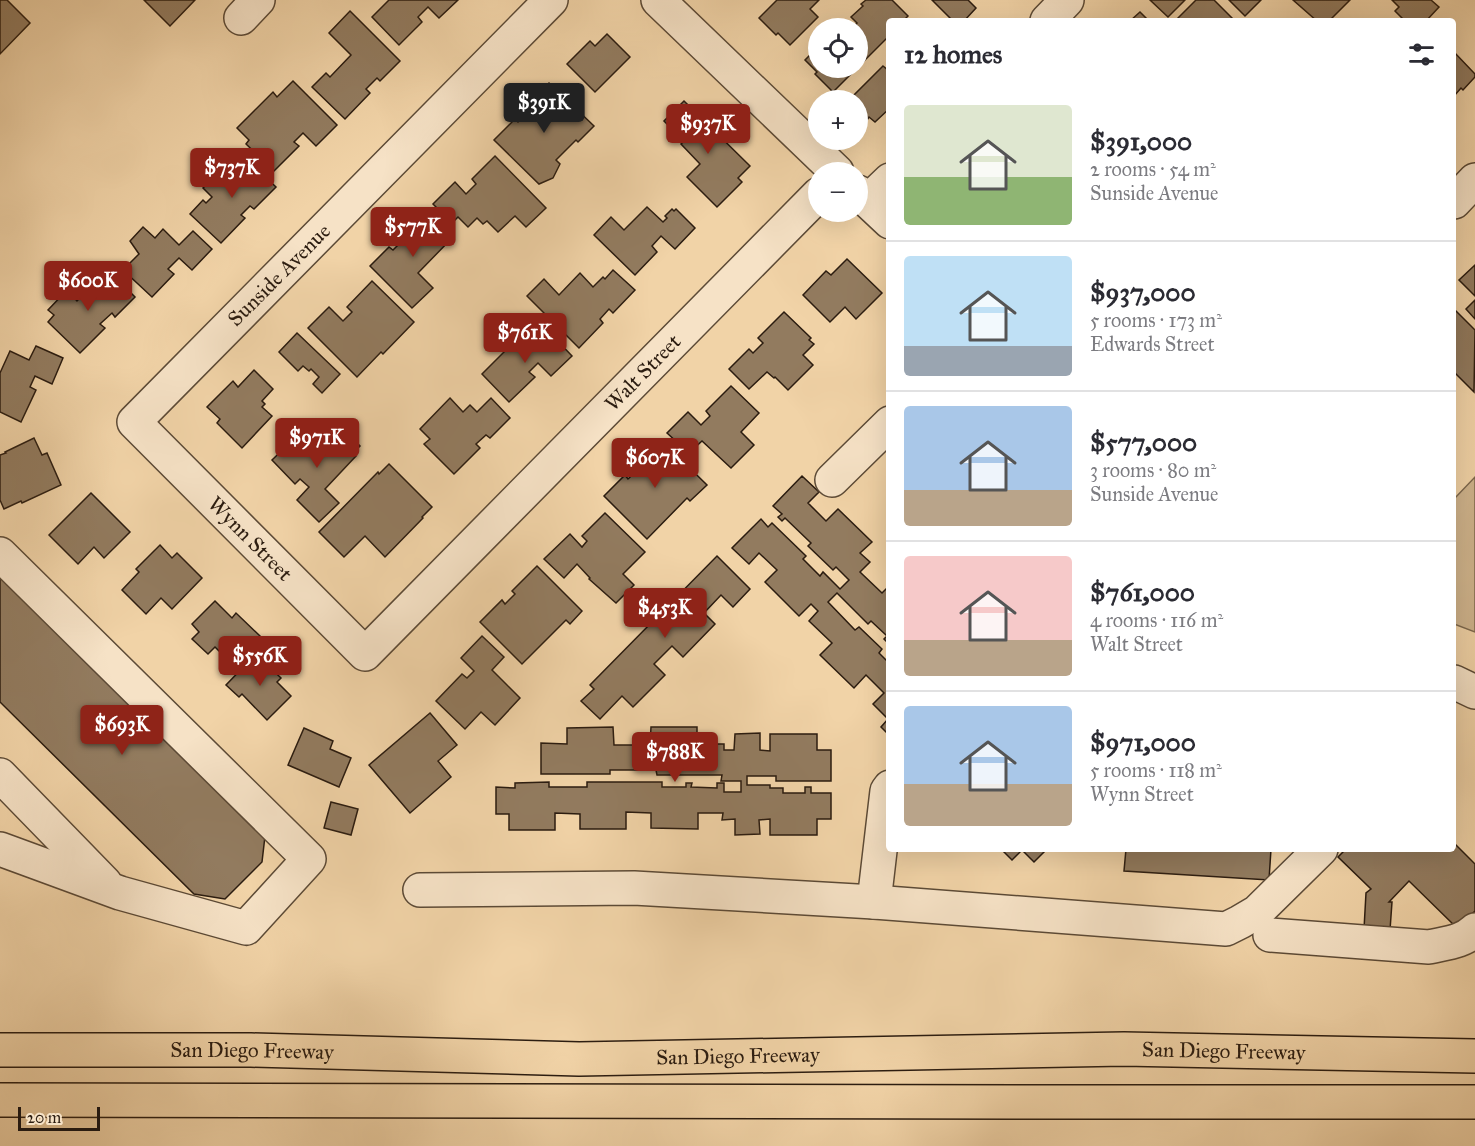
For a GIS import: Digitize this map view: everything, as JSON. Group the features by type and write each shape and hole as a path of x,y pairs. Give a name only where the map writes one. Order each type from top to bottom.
{"highway":[{"path":"0,1032 250,1050"},
{"name":"San Diego Freeway","path":"0,1050 250,1050 579,1059 1124,1049 1475,1056"},
{"path":"0,1100 1475,1102"}],"street":[{"name":"Sunside Avenue","path":"134,422 551,0"},
{"path":"658,0 827,162"},
{"path":"1050,18 1067,0"},
{"path":"1456,200 1475,180"},
{"name":"Walt Street","path":"365,654 808,205"},
{"name":"Wynn Street","path":"134,422 365,654"},
{"path":"832,480 886,427"},
{"path":"0,554 309,859 246,928 111,890 0,849"},
{"path":"0,775 111,890"},
{"path":"874,902 886,800"},
{"path":"420,890 634,888 874,902 1226,929 1257,912 1318,852"},
{"path":"1270,935 1430,947 1468,936 1475,930"}],"shaded area":[{"path":"1475,477 1475,632 1456,625 1456,497"}],"building":[{"path":"0,0 7,0 30,23 0,54"},
{"path":"144,0 195,0 170,26"},
{"path":"389,0 458,0 439,18 428,7 418,17 422,22 399,45 372,17"},
{"path":"777,0 819,0 810,9 818,17 808,18 808,27 790,45 759,18"},
{"path":"866,0 892,0 908,16 906,18 886,18 886,39 868,57 868,18 851,17 863,6 861,4"},
{"path":"932,0 968,0 976,8 967,18 950,18"},
{"path":"1150,0 1185,0 1168,17"},
{"path":"1196,0 1214,0 1232,18 1178,18"},
{"path":"1229,0 1261,0 1245,16"},
{"path":"1293,0 1350,0 1332,18 1314,18"},
{"path":"1392,0 1431,0 1439,7 1429,18 1402,18 1395,11 1399,7"},
{"path":"350,11 400,61 380,81 377,78 366,89 370,93 345,119 312,87 326,73 330,77 351,55 329,33"},
{"path":"1140,12 1146,18 1133,18"},
{"path":"607,34 630,57 595,92 567,64 590,41 595,46"},
{"path":"1456,54 1475,74 1463,90 1461,88 1456,94"},
{"path":"883,66 886,68 886,112 875,122 868,118 868,90 859,90"},
{"path":"819,78 847,78 835,90 831,90"},
{"path":"293,81 337,125 316,146 303,133 294,142 299,146 274,171 246,144 249,140 237,128 273,92 277,97"},
{"path":"549,83 594,126 556,160 560,164 553,178 539,184 494,140 515,119 518,122 528,113 524,109"},
{"path":"684,101 750,166 738,178 742,182 717,207 687,177 700,164 681,144 684,141 664,121"},
{"path":"495,156 546,208 526,227 515,216 498,232 487,221 483,224 477,218 468,227 458,217 452,223 433,204 455,182 466,194 476,184 472,179"},
{"path":"243,157 276,187 254,209 250,206 241,215 245,218 221,243 190,214 203,200 206,203 212,197 203,188 220,171 225,175"},
{"path":"647,207 663,222 672,209 674,211 676,209 695,228 675,249 661,236 652,246 657,252 635,275 594,235 611,217 624,230"},
{"path":"426,210 453,237 418,273 433,288 412,308 370,266 389,247 393,250 405,238 401,234"},
{"path":"143,227 155,238 163,229 179,245 193,231 212,249 192,270 179,258 168,269 174,274 152,297 123,270 139,254 130,241"},
{"path":"847,259 882,293 856,319 845,307 830,322 803,295 826,271 831,275"},
{"path":"1475,265 1475,296 1459,280"},
{"path":"613,270 635,290 613,313 609,309 600,319 603,323 579,348 527,296 544,279 559,295 580,273 593,287"},
{"path":"114,276 135,297 115,317 112,313 100,324 105,328 80,353 48,322 54,315 48,310 67,290 77,301 97,280 104,287"},
{"path":"372,281 414,322 357,377 308,328 329,307 343,321 352,312 347,307"},
{"path":"1475,300 1475,319 1466,309"},
{"path":"1456,311 1475,330 1474,392 1456,374"},
{"path":"784,312 811,338 809,340 814,344 803,355 813,365 788,390 767,372 749,389 729,369 749,349 753,353 763,343 758,338"},
{"path":"297,333 340,374 322,393 313,384 319,377 311,369 309,371 303,366 298,371 279,352"},
{"path":"523,333 538,347 551,334 572,356 551,376 538,363 529,372 535,377 509,402 482,374"},
{"path":"36,346 63,358 52,384 35,376 30,387 36,390 21,422 0,412 0,373 10,351 29,360"},
{"path":"254,370 273,389 262,401 265,404 262,407 272,416 242,448 217,423 220,419 207,407 233,381 238,387"},
{"path":"731,386 759,413 741,432 754,445 731,468 702,441 689,453 667,433 688,412 701,425 710,416 706,411"},
{"path":"450,398 463,412 470,405 477,412 491,398 510,418 490,438 486,435 476,444 480,448 454,474 424,444 430,439 420,429"},
{"path":"342,428 360,446 353,453 356,456 325,489 339,503 319,522 297,500 309,487 300,479 295,484 272,460 300,433 317,449"},
{"path":"34,438 42,455 47,453 61,485 4,509 0,500 0,455"},
{"path":"660,439 707,485 690,501 687,498 647,539 604,496 625,475 628,479 639,469 635,465"},
{"path":"389,464 432,507 385,557 365,536 344,557 319,532 378,472 379,474"},
{"path":"802,476 819,492 808,503 826,521 838,509 872,542 860,553 870,562 860,572 882,593 886,589 886,635 871,621 868,624 837,593 828,602 855,630 859,627 882,649 879,653 886,660 886,717 873,704 884,693 866,675 854,688 820,655 832,643 809,621 818,611 811,604 799,616 765,582 777,570 759,553 749,564 732,548 761,519 768,527 772,523 806,556 803,559 820,576 823,572 840,589 849,580 836,567 833,570 808,546 811,543 785,518 782,521 778,517 782,514 773,506"},
{"path":"91,493 130,532 104,558 94,547 78,564 49,535"},
{"path":"605,513 645,552 623,574 634,585 616,603 589,579 577,564 564,578 544,559 570,534 582,547 587,541 582,536"},
{"path":"160,545 172,558 177,553 202,578 172,609 161,598 146,614 122,590 139,572 136,569"},
{"path":"717,556 750,589 733,607 721,595 704,613 715,624 683,657 672,646 654,664 665,675 633,707 622,696 600,719 581,701 594,689 590,685"},
{"path":"537,566 582,611 570,624 566,620 522,664 480,622 502,600 505,604 515,594 512,591"},
{"path":"0,575 265,836 262,862 225,899 194,894 0,702"},
{"path":"215,601 232,618 236,613 260,636 232,664 215,647 208,654 192,639 199,632 192,624"},
{"path":"482,636 504,657 492,670 520,698 495,725 481,712 465,729 436,701 462,674 467,678 474,671 461,658"},
{"path":"256,654 281,678 277,682 291,696 267,720 242,694 239,697 226,685"},
{"path":"430,713 457,745 438,761 451,777 410,813 369,765"},
{"path":"886,721 886,732 881,727"},
{"path":"613,727 614,745 650,745 651,727 697,727 697,744 724,744 724,750 734,750 735,734 760,733 760,750 770,751 770,734 817,734 817,750 831,750 831,781 776,781 776,776 747,776 747,785 770,785 770,788 783,788 783,793 805,793 805,787 811,787 811,793 831,793 831,819 817,819 817,835 770,835 770,819 759,820 760,834 735,835 735,819 722,820 723,813 698,813 698,829 651,828 651,813 626,812 626,829 580,829 580,814 555,813 555,830 509,830 509,814 496,814 496,787 515,788 515,783 549,782 549,787 587,787 587,782 662,782 662,787 686,787 686,783 692,783 691,787 717,788 717,783 724,783 724,792 741,792 741,781 721,781 722,775 657,775 656,770 610,770 610,774 541,774 541,743 567,744 567,728"},
{"path":"304,728 333,741 330,749 351,758 339,787 288,765"},
{"path":"331,802 358,809 351,835 324,828"},
{"path":"1456,845 1475,864 1475,911 1457,928 1409,881 1389,902 1392,902 1390,930 1364,929 1366,893 1371,889 1338,857 1343,852 1456,852"},
{"path":"1004,852 1020,852 1012,860"},
{"path":"1024,852 1044,852 1034,862"},
{"path":"1126,852 1271,852 1269,880 1124,871"}]}
